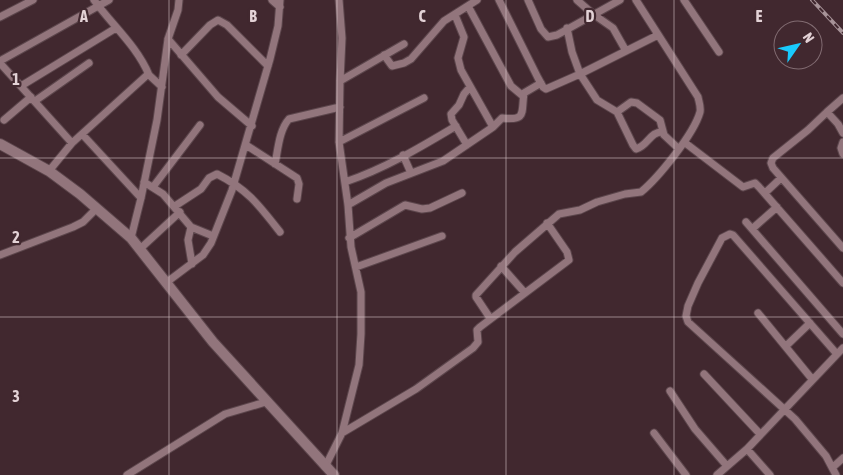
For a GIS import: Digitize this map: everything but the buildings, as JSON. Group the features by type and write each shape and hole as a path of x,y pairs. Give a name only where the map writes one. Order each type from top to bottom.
{"street":[{"path":"0,17 33,0"},
{"path":"94,0 144,64 149,75 162,87"},
{"path":"72,143 1,66 108,0"},
{"path":"131,238 141,198 162,87 168,39 180,0"},
{"path":"167,282 203,255 214,236 234,183 252,126 278,26 280,4 272,0"},
{"path":"325,467 342,433 360,357 361,292 349,238 348,204 339,142 342,38 339,0"},
{"path":"384,55 392,66 404,63 414,56 440,25 477,0"},
{"path":"499,0 541,83 546,89 658,35"},
{"path":"528,0 541,29 548,37 557,35 620,0"},
{"path":"577,0 613,28 626,51"},
{"path":"490,318 476,298 476,295 501,266 547,223 563,212 580,210 597,202 625,194 641,192 679,149 696,121 700,111 698,97 636,0"},
{"path":"684,0 720,52"},
{"path":"468,6 512,86 523,96"},
{"path":"455,14 464,37 458,58 459,64 493,127"},
{"path":"181,55 210,25 218,20 227,25 268,66"},
{"path":"21,86 116,28"},
{"path":"567,28 572,52 580,74 597,100 617,112 636,148 640,148 654,133 663,132"},
{"path":"168,39 218,97 252,126"},
{"path":"340,81 404,44"},
{"path":"4,120 89,63"},
{"path":"49,171 72,143 149,75"},
{"path":"348,204 386,183 442,161 493,127 502,118 511,120 520,116 523,111 523,96 526,91 541,83"},
{"path":"467,145 451,114 470,87"},
{"path":"339,142 424,98"},
{"path":"841,243 781,178 771,163 773,158 808,130 843,98"},
{"path":"617,112 632,102 637,103 660,120 663,132 679,149"},
{"path":"275,164 284,126 289,119 340,107"},
{"path":"827,112 841,122 843,133"},
{"path":"153,187 200,125"},
{"path":"345,182 403,155 456,126"},
{"path":"82,134 141,198"},
{"path":"684,142 743,187 755,183 843,283"},
{"path":"843,142 841,148 843,154"},
{"path":"0,144 49,171 97,208 131,238 141,248 213,342 334,475"},
{"path":"246,145 298,180 297,199"},
{"path":"403,155 411,173"},
{"path":"141,248 177,209 216,174 234,183 254,200 280,232"},
{"path":"765,193 781,178"},
{"path":"144,182 163,194 191,227 214,236"},
{"path":"349,238 406,205 422,209 430,208 462,192"},
{"path":"752,229 777,207"},
{"path":"0,255 83,222 97,208"},
{"path":"746,222 843,334"},
{"path":"342,433 416,389 473,348 478,342 477,330 490,318 569,260 567,252 547,223"},
{"path":"191,227 188,240 192,264"},
{"path":"836,354 733,235 726,235 722,238 688,306 686,316 688,322 784,408 826,456 836,475"},
{"path":"356,267 442,236"},
{"path":"501,266 525,293"},
{"path":"758,313 812,379"},
{"path":"786,346 810,323"},
{"path":"717,475 747,449 843,348"},
{"path":"704,374 760,434"},
{"path":"670,391 695,429 727,466"},
{"path":"127,475 225,414 266,402"},
{"path":"654,432 686,475"},
{"path":"747,449 770,475"},
{"path":"833,467 843,458"}],"railway":[{"path":"812,0 843,33"}]}
